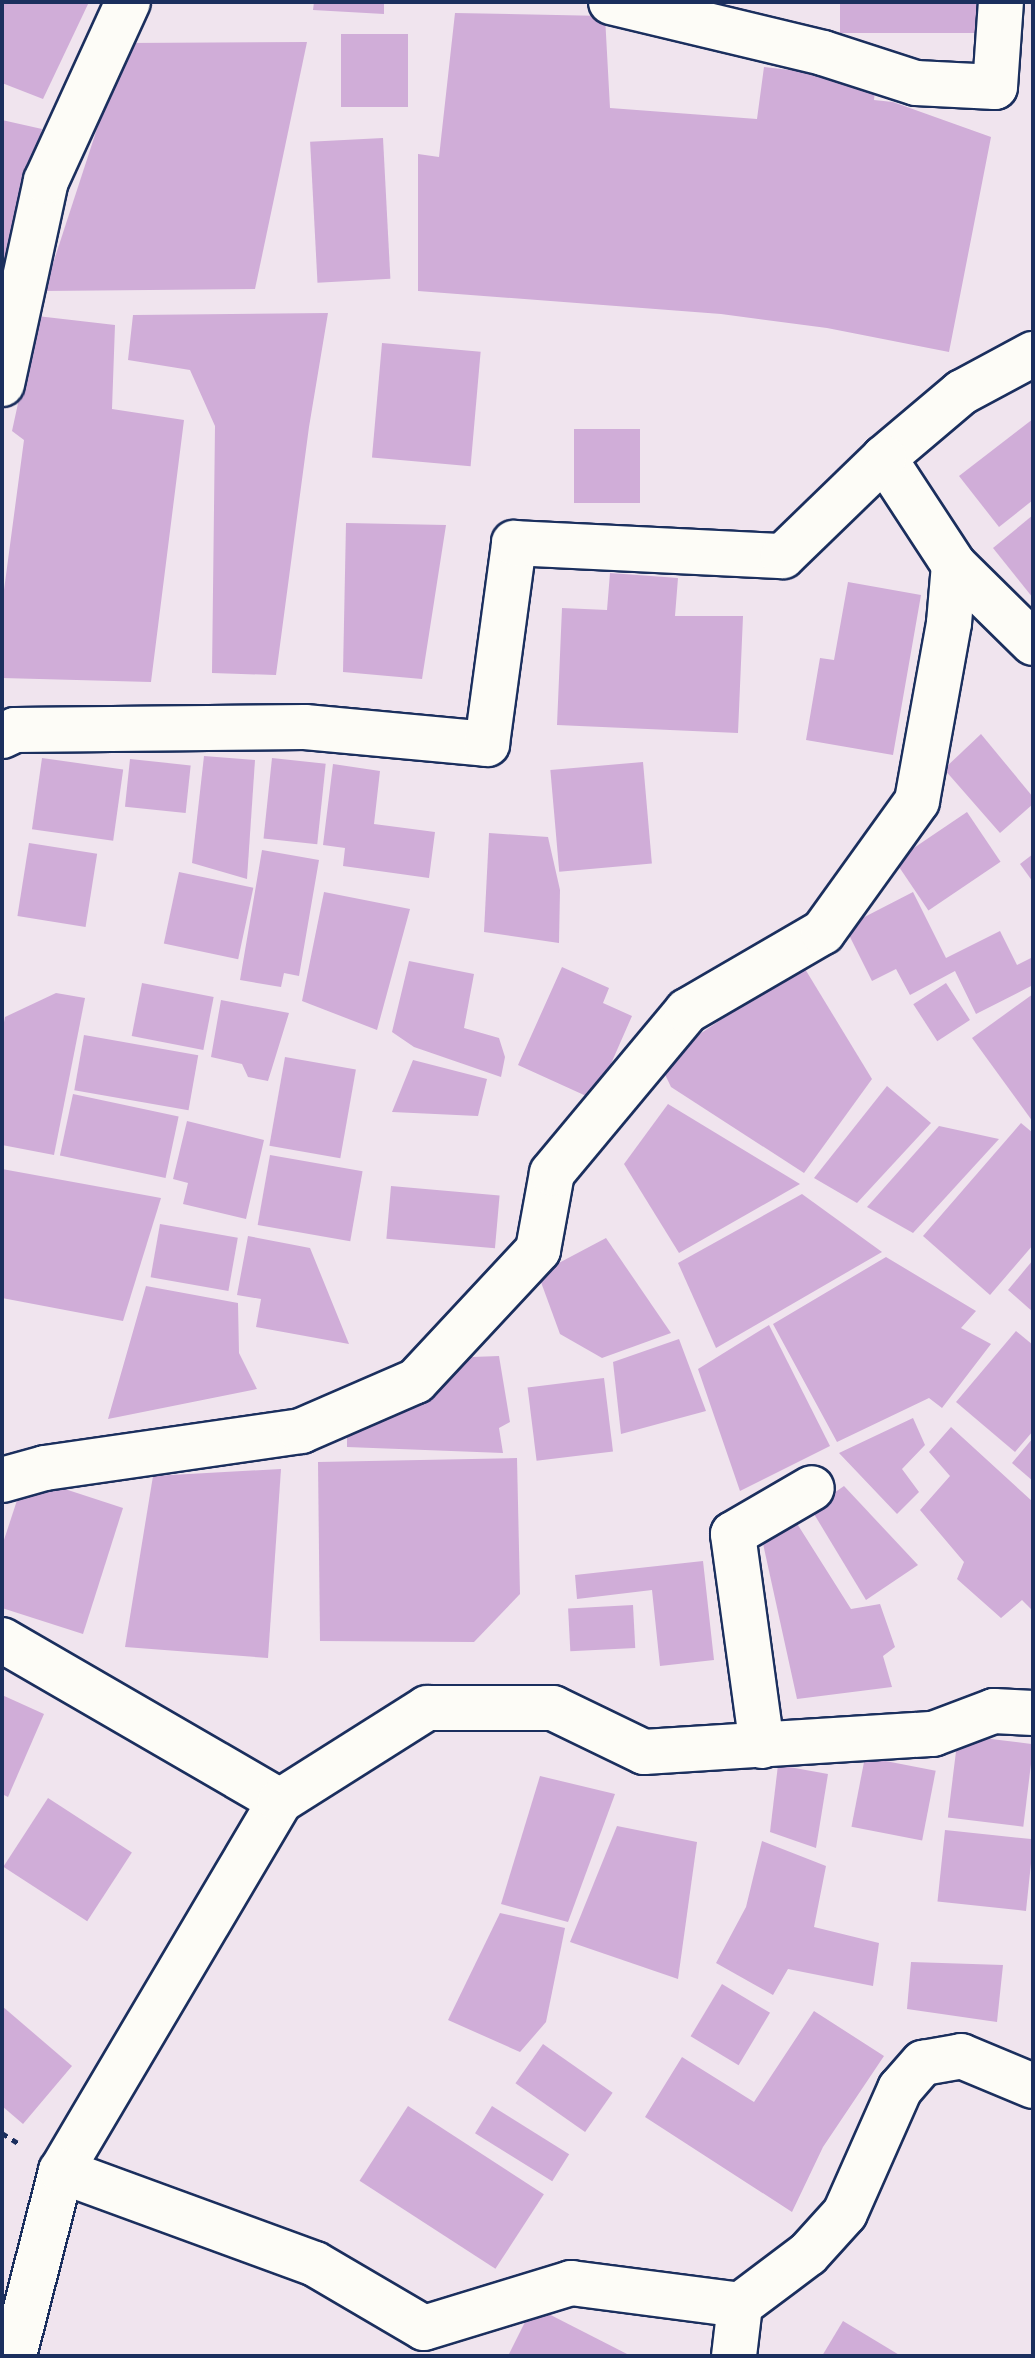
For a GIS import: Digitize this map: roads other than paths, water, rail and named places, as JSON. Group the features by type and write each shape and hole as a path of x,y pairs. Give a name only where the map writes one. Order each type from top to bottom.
{"street":[{"path":"2,384 46,181 128,2"},
{"path":"611,2 823,53 916,83 995,87 1001,2"},
{"path":"2,736 15,730 305,727 487,744 514,543 783,556 884,458 962,392 1033,354"},
{"path":"884,458 954,565 1033,643"},
{"path":"2,1480 45,1468 301,1431 416,1381 538,1250 552,1173 687,1011 823,932 917,801 949,623 954,565"},
{"path":"762,1746 733,1534 812,1488"},
{"path":"2,1640 280,1801"},
{"path":"14,2356 61,2171 280,1801 427,1708 553,1708 644,1752 933,1734 994,1711 1033,1713"},
{"path":"61,2171 315,2264 424,2328 571,2283 740,2305 808,2254 845,2213 900,2089 923,2063 961,2056 1033,2086"},
{"path":"734,2356 740,2305"}]}
